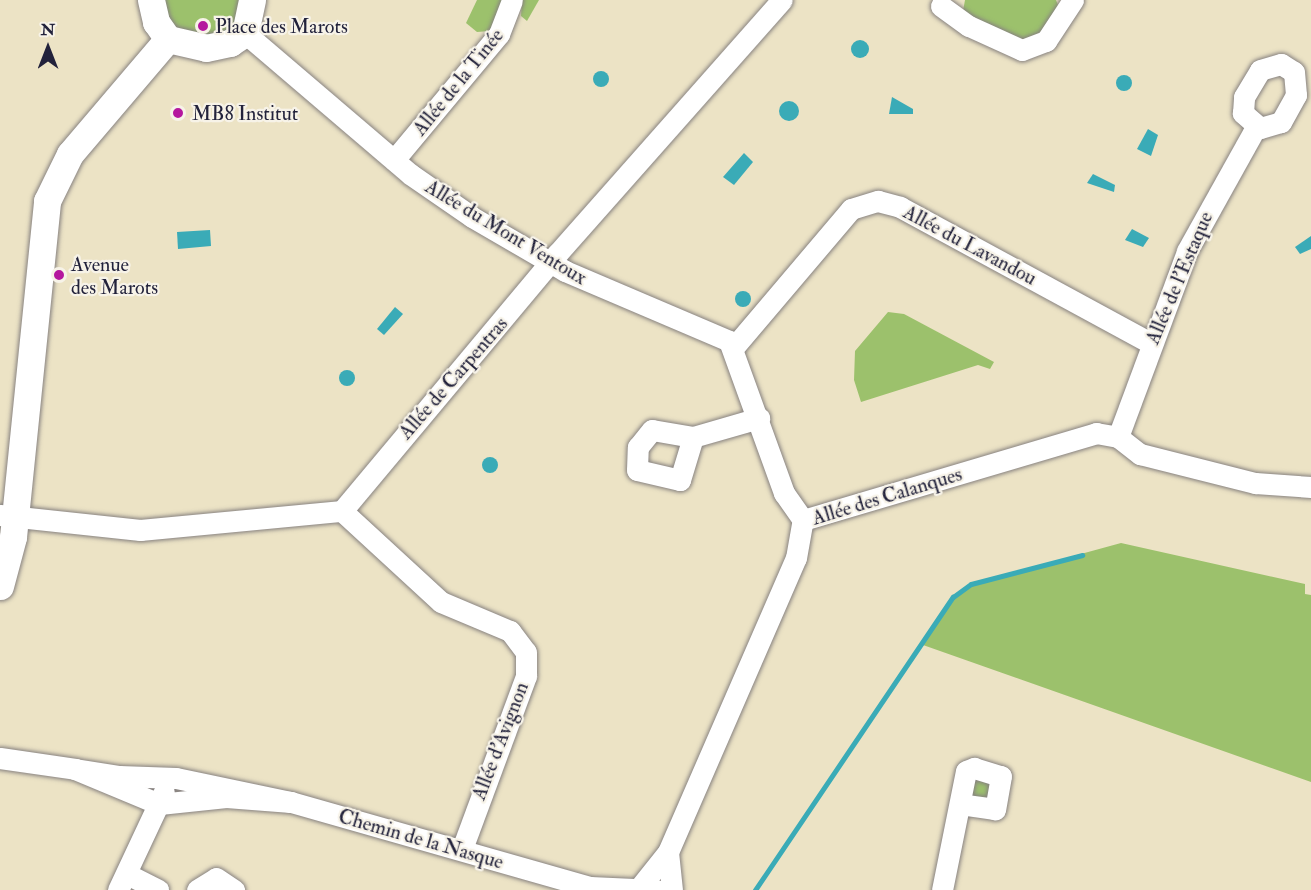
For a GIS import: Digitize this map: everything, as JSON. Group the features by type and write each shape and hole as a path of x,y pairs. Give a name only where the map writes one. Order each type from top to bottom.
{"street":[{"path":"152,0 156,22 168,39 206,48 230,43 245,33 252,0"},
{"name":"Allée de la Tinée","path":"394,160 500,34 512,0"},
{"name":"Allée de Carpentras","path":"342,511 550,263 782,0"},
{"path":"940,2 969,26 1022,50 1046,42 1072,0"},
{"name":"Allée du Mont Ventoux","path":"245,33 394,160 442,197 550,263 722,336 734,347"},
{"path":"0,586 47,201 70,154 168,39"},
{"name":"Allée de l'Estaque","path":"1118,437 1151,343 1191,243 1256,127"},
{"name":"Allée du Lavandou","path":"734,347 852,209 878,201 900,207 1151,343"},
{"path":"734,347 784,494 804,520"},
{"path":"693,437 759,418"},
{"name":"Allée des Calanques","path":"634,889 668,852 796,558 804,520 1085,436 1118,437"},
{"path":"1118,437 1140,454 1273,488 1311,487"},
{"path":"8,515 140,530 342,511"},
{"name":"Allée d'Avignon","path":"342,511 441,602 510,631 526,652 526,676 462,849"},
{"name":"Chemin de la Nasque","path":"0,758 136,778 190,781 291,802 590,887 634,889"},
{"name":"Chemin de la Nasque","path":"75,769 159,804 187,803 226,797 291,802"},
{"path":"136,778 150,786 159,804"},
{"path":"158,890 123,882 164,792 190,781"},
{"path":"187,803 190,781"},
{"path":"942,890 960,804"},
{"name":"Allée des Calanques","path":"668,852 672,890"},
{"name":"Chemin de la Nasque","path":"551,877 575,890"},
{"path":"197,890 216,879 234,890"}],"green space":[{"path":"160,0 245,0 239,20 219,37 176,31"},
{"path":"477,0 504,0 490,31 477,32 466,23"},
{"path":"522,0 539,0 527,21 521,16"},
{"path":"965,0 1056,0 1060,10 1046,33 1028,45 987,23 980,25 963,11"},
{"path":"888,312 904,314 994,362 990,369 978,365 861,402 854,380 855,351"},
{"path":"1121,543 1305,584 1305,594 1311,595 1311,782 923,645 953,597 971,584"},
{"path":"974,778 990,779 990,798 971,797"}],"water":[{"path":"856,40 864,40 869,45 867,56 856,58 851,53 851,45"},
{"path":"598,71 604,71 609,79 607,85 598,87 593,82 593,76"},
{"path":"1121,75 1127,75 1132,83 1130,89 1121,91 1116,86 1116,80"},
{"path":"892,97 913,109 913,114 889,114"},
{"path":"785,101 793,101 799,107 799,115 793,121 785,121 779,115 779,107"},
{"path":"1148,129 1158,135 1151,156 1137,149"},
{"path":"744,153 753,162 734,185 723,177"},
{"path":"1093,174 1115,185 1114,192 1087,183"},
{"path":"1132,229 1149,238 1143,247 1125,240"},
{"path":"210,230 211,246 178,249 177,232"},
{"path":"1311,236 1311,249 1300,254 1295,247"},
{"path":"740,291 746,291 751,299 749,305 740,307 735,302 735,296"},
{"path":"395,307 403,314 384,335 377,329"},
{"path":"347,370 353,372 355,378 353,384 347,386 341,384 339,378 341,372"},
{"path":"490,457 498,465 490,473 482,465"}],"waterway":[{"path":"755,890 953,597 971,584 1082,555"}],"place":[{"name":"Place des Marots","path":"203,26"},
{"name":"MB8 Institut","path":"178,113"},
{"name":"Avenue des Marots","path":"59,275"}]}
